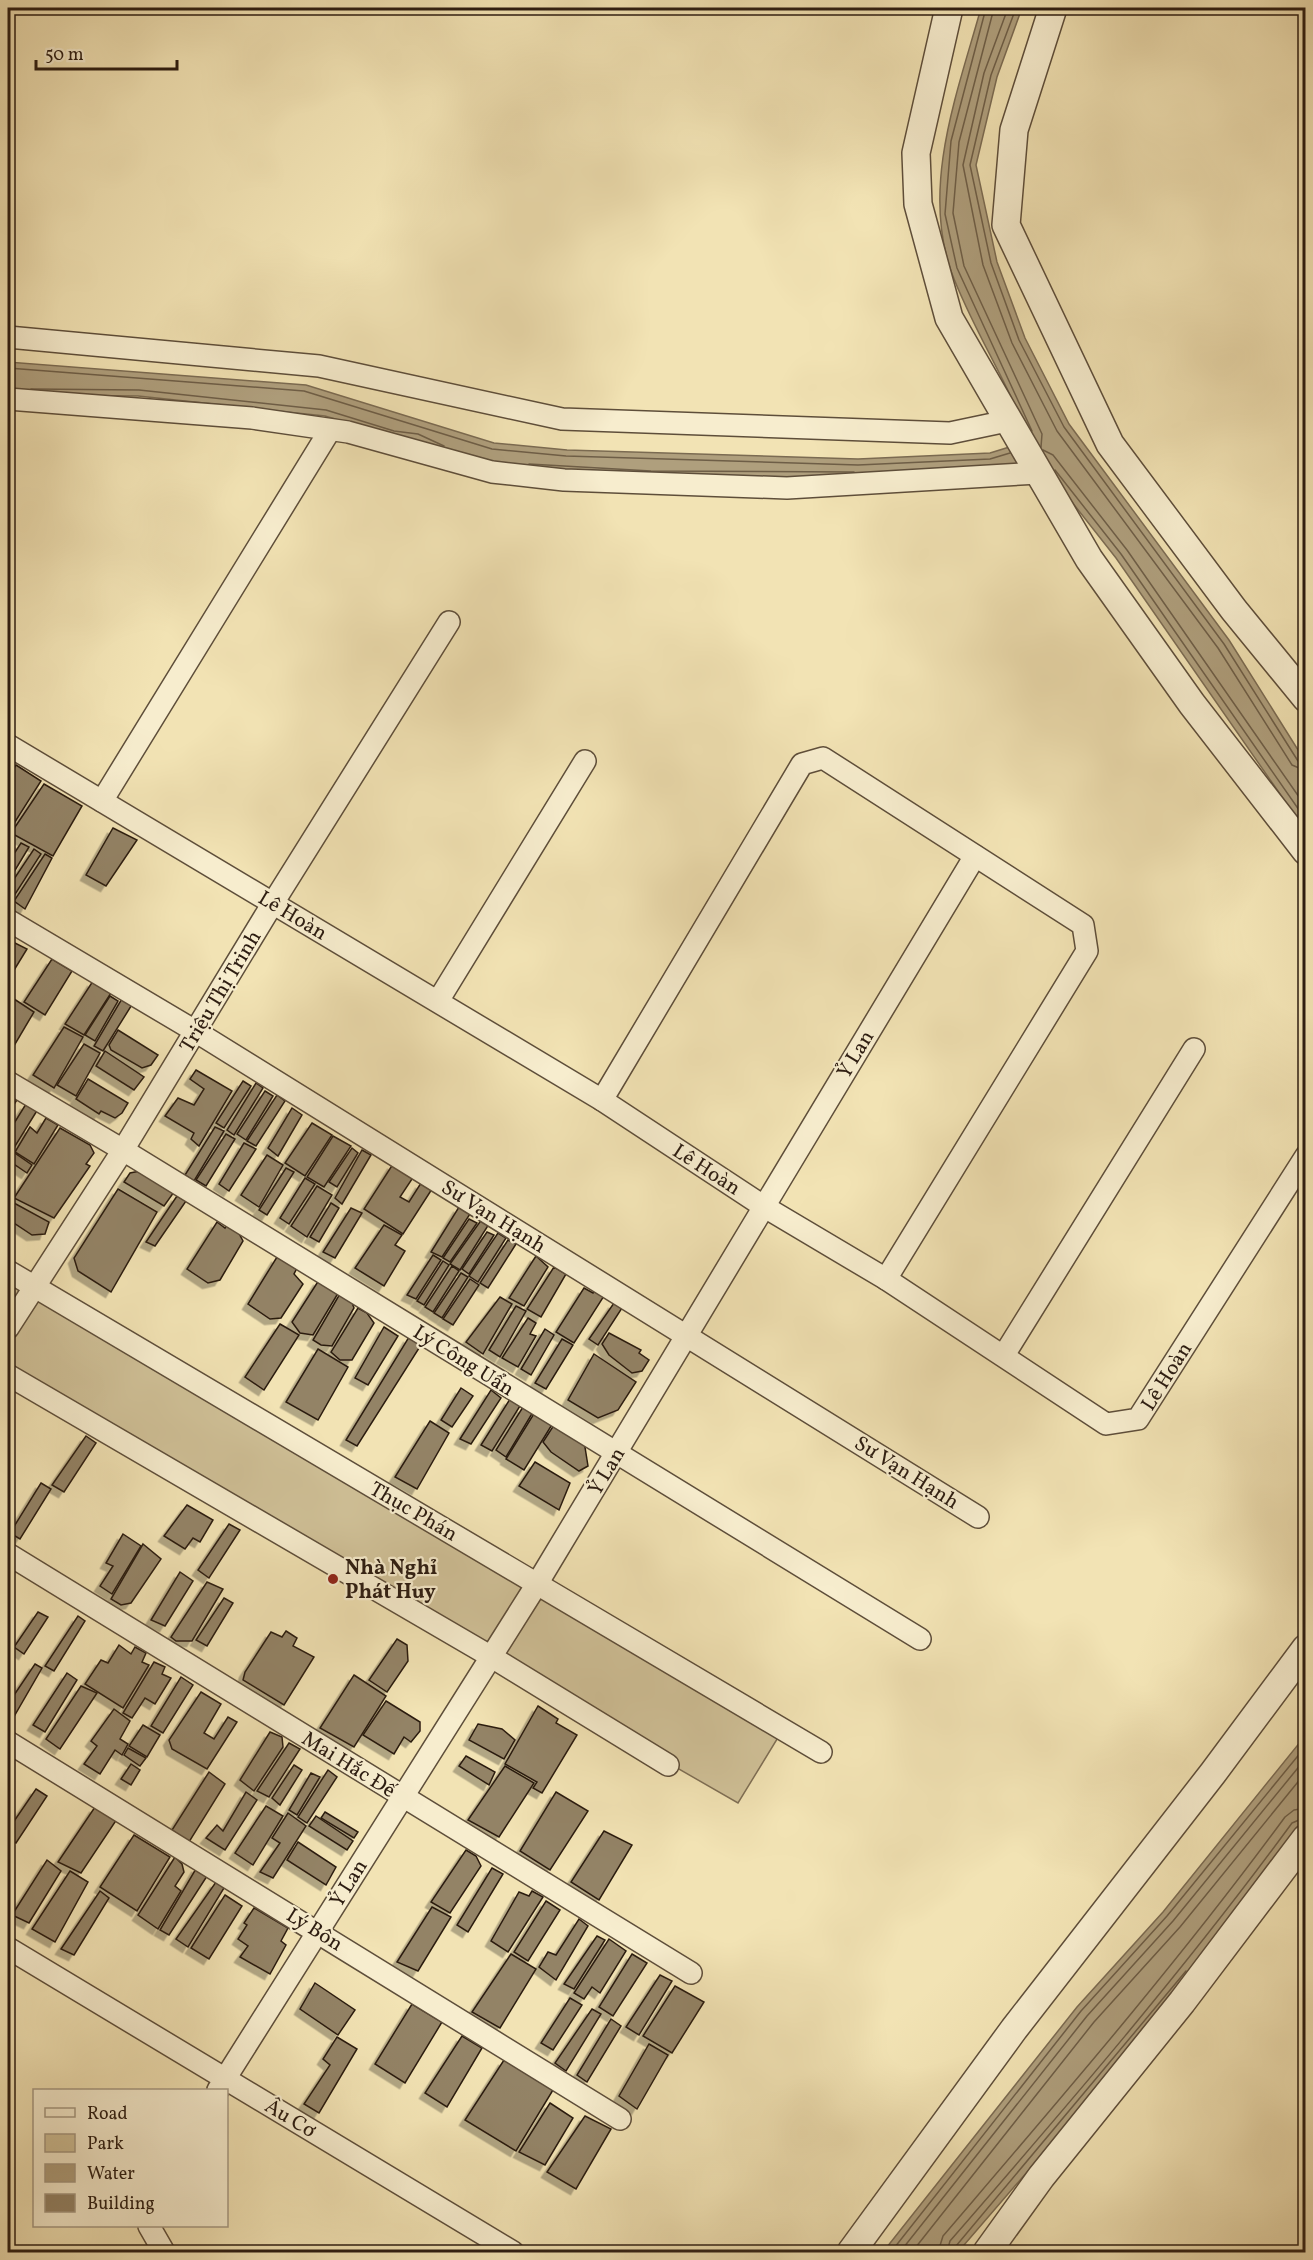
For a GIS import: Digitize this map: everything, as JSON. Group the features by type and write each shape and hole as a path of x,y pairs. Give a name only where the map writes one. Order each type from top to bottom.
{"street":[{"path":"949,8 916,153 918,204 949,318 1012,428 1103,578 1192,704 1305,851"},
{"path":"1053,8 1014,130 1006,225 1110,444 1234,610 1305,698"},
{"path":"8,337 319,366 562,419 950,433 1012,428"},
{"path":"8,399 252,418 330,430 398,444 461,465 564,480 787,488 1037,470"},
{"path":"102,801 330,430"},
{"name":"Triệu Thị Trinh","path":"8,1328 123,1150 273,903 449,622"},
{"name":"Lê Hoàn","path":"8,745 602,1100 763,1206 886,1279 1106,1424 1138,1419 1305,1156"},
{"path":"602,1100 802,764 823,758 1083,925 1087,951 886,1279"},
{"path":"438,1001 585,761"},
{"name":"Ỷ Lan","path":"221,2084 537,1584 975,856"},
{"name":"Sư Vạn Hạnh","path":"8,920 195,1031 978,1517"},
{"path":"1004,1355 1194,1049"},
{"name":"Lý Công Uẩn","path":"8,1082 123,1150 920,1639"},
{"name":"Thục Phán","path":"8,1271 821,1752"},
{"path":"8,1375 490,1656 668,1765"},
{"name":"Mai Hắc Đế","path":"8,1554 691,1973"},
{"path":"850,2253 1014,2029 1213,1773 1305,1648"},
{"name":"Lý Bôn","path":"8,1742 620,2119"},
{"path":"987,2253 1041,2176 1182,2002 1305,1838"},
{"name":"Âu Cơ","path":"8,1948 221,2084 513,2253"},
{"path":"150,2227 164,2253"}],"green space":[{"path":"8,1269 782,1731 738,1803 8,1383"}],"water":[{"path":"981,8 1022,8 997,77 976,165 997,262 1025,338 1069,424 1229,640 1305,761 1305,830 1116,558 1042,464 934,477 724,478 511,470 325,416 138,396 27,395 8,391 8,362 306,385 494,443 567,450 858,459 990,453 1029,441 1012,399 960,293 951,271 943,238 940,205 941,172 946,138 953,105"},
{"path":"1305,1736 1305,1827 1065,2128 958,2252 883,2252 1077,2007 1163,1912"}],"building":[{"path":"16,765 41,781 13,825 8,823 8,779"},
{"path":"44,784 82,806 53,856 11,833"},
{"path":"113,828 137,840 106,886 86,875"},
{"path":"21,843 29,847 8,882 8,863"},
{"path":"34,849 41,854 12,899 8,897 8,888"},
{"path":"45,854 52,858 25,909 14,901"},
{"path":"9,940 27,949 8,980 8,942"},
{"path":"52,959 72,971 45,1015 24,1002"},
{"path":"93,981 111,993 84,1035 65,1024"},
{"path":"8,995 34,1012 8,1056"},
{"path":"110,996 118,1001 95,1041 85,1035"},
{"path":"123,997 133,1003 103,1051 94,1046"},
{"path":"64,1027 83,1037 54,1088 33,1075"},
{"path":"118,1030 158,1055 151,1065 142,1068 111,1050 109,1045"},
{"path":"84,1044 100,1053 76,1096 57,1085"},
{"path":"105,1051 144,1077 134,1090 96,1066"},
{"path":"196,1070 232,1091 199,1146 191,1139 194,1133 165,1116 178,1098 194,1105 204,1089 190,1079"},
{"path":"88,1079 128,1103 122,1113 115,1118 101,1111 99,1114 76,1099"},
{"path":"243,1081 251,1086 224,1128 216,1123"},
{"path":"256,1083 263,1088 234,1135 227,1130"},
{"path":"8,1089 20,1095 8,1114"},
{"path":"265,1091 273,1096 246,1140 237,1134"},
{"path":"277,1095 285,1101 256,1146 247,1141"},
{"path":"26,1104 38,1109 12,1151 32,1165 27,1173 8,1160 8,1133"},
{"path":"292,1108 302,1115 278,1156 268,1148"},
{"path":"46,1118 58,1125 34,1164 15,1152 30,1127 37,1133"},
{"path":"312,1123 332,1135 305,1176 285,1163"},
{"path":"215,1127 224,1131 194,1181 185,1175"},
{"path":"60,1128 90,1145 94,1153 86,1164 90,1166 54,1218 14,1198"},
{"path":"226,1134 235,1139 206,1186 196,1180"},
{"path":"333,1136 351,1146 324,1187 307,1177"},
{"path":"244,1143 256,1149 229,1191 219,1184"},
{"path":"352,1148 358,1153 337,1187 329,1182"},
{"path":"362,1150 371,1155 342,1204 335,1198"},
{"path":"267,1155 283,1165 259,1207 241,1195"},
{"path":"393,1164 414,1176 400,1197 409,1202 421,1183 432,1189 403,1234 364,1209"},
{"path":"286,1168 294,1172 267,1215 259,1210"},
{"path":"140,1171 174,1192 164,1206 124,1182 130,1173"},
{"path":"305,1178 315,1184 289,1224 280,1218"},
{"path":"317,1186 332,1195 307,1237 291,1226"},
{"path":"118,1189 157,1212 111,1292 78,1271 74,1258"},
{"path":"177,1196 186,1201 155,1246 146,1242"},
{"path":"14,1203 49,1222 45,1234 32,1235 8,1219 8,1212"},
{"path":"331,1203 339,1208 319,1242 310,1237"},
{"path":"459,1207 470,1214 442,1257 431,1252"},
{"path":"351,1208 362,1213 335,1258 323,1252"},
{"path":"469,1219 477,1223 450,1262 443,1258"},
{"path":"482,1219 489,1224 460,1270 450,1264"},
{"path":"217,1222 225,1228 227,1224 237,1230 243,1241 220,1280 208,1283 187,1269"},
{"path":"384,1225 402,1235 395,1245 405,1251 384,1286 355,1268"},
{"path":"487,1232 494,1235 469,1274 462,1269"},
{"path":"498,1233 506,1238 478,1282 469,1276"},
{"path":"508,1240 516,1244 488,1288 480,1283"},
{"path":"433,1255 441,1260 416,1299 407,1295"},
{"path":"536,1256 548,1267 524,1306 509,1298"},
{"path":"277,1257 297,1268 294,1274 303,1284 281,1318 270,1319 248,1304"},
{"path":"443,1261 449,1265 424,1305 417,1301"},
{"path":"452,1266 459,1271 433,1312 425,1307"},
{"path":"554,1267 566,1274 541,1317 527,1309"},
{"path":"461,1273 468,1277 442,1318 434,1313"},
{"path":"470,1279 479,1285 453,1325 443,1319"},
{"path":"319,1280 333,1287 337,1295 313,1335 300,1333 292,1322"},
{"path":"584,1288 593,1293 596,1289 604,1296 574,1343 556,1332"},
{"path":"341,1292 350,1297 354,1308 332,1346 321,1345 313,1340"},
{"path":"500,1297 512,1304 483,1354 466,1342"},
{"path":"614,1303 622,1308 598,1345 589,1339"},
{"path":"516,1306 526,1311 500,1357 489,1350"},
{"path":"358,1308 367,1313 374,1323 352,1360 340,1360 331,1352"},
{"path":"528,1318 536,1323 530,1334 536,1336 518,1367 502,1358"},
{"path":"280,1324 299,1335 264,1390 245,1377"},
{"path":"384,1327 398,1336 368,1385 355,1378"},
{"path":"545,1329 554,1335 531,1375 521,1369"},
{"path":"609,1333 641,1350 639,1353 649,1360 642,1371 632,1373 609,1355 602,1344"},
{"path":"409,1337 421,1345 357,1446 346,1440"},
{"path":"562,1339 573,1345 546,1389 535,1383"},
{"path":"318,1349 348,1367 318,1420 286,1402"},
{"path":"594,1354 636,1382 618,1410 598,1418 568,1400"},
{"path":"461,1388 473,1396 452,1427 441,1420"},
{"path":"491,1390 501,1398 471,1444 460,1439"},
{"path":"510,1399 520,1406 492,1451 481,1445"},
{"path":"523,1407 533,1412 506,1457 496,1450"},
{"path":"535,1412 553,1423 524,1470 506,1459"},
{"path":"430,1421 449,1433 417,1489 395,1477"},
{"path":"554,1425 584,1441 588,1466 579,1471 551,1452 543,1442"},
{"path":"86,1436 96,1443 64,1492 52,1485"},
{"path":"535,1462 570,1483 559,1510 519,1486"},
{"path":"41,1483 51,1489 20,1539 10,1533"},
{"path":"187,1505 213,1520 200,1542 193,1538 185,1549 164,1536"},
{"path":"229,1524 240,1530 209,1578 198,1570"},
{"path":"123,1534 141,1546 112,1594 100,1586 113,1566 106,1563"},
{"path":"143,1544 161,1559 131,1603 121,1605 111,1599"},
{"path":"180,1572 193,1581 165,1626 151,1620"},
{"path":"207,1582 223,1589 192,1641 176,1641 171,1637"},
{"path":"224,1598 233,1603 207,1646 196,1640"},
{"path":"38,1612 48,1617 24,1654 14,1647"},
{"path":"78,1616 85,1621 54,1671 45,1666"},
{"path":"286,1631 297,1638 293,1646 314,1657 284,1705 243,1680 245,1672 271,1632 282,1637"},
{"path":"397,1639 407,1645 408,1661 387,1692 369,1680"},
{"path":"119,1645 131,1654 135,1647 146,1653 142,1662 149,1665 123,1708 85,1684 101,1660 108,1663"},
{"path":"154,1662 165,1667 162,1674 171,1678 155,1704 145,1698 132,1718 123,1713"},
{"path":"35,1664 42,1668 12,1720 8,1718 8,1704"},
{"path":"67,1673 77,1680 45,1732 33,1725"},
{"path":"354,1675 386,1696 354,1747 320,1728"},
{"path":"181,1677 193,1685 163,1733 151,1726"},
{"path":"81,1686 97,1693 60,1749 46,1739"},
{"path":"201,1692 221,1704 204,1733 214,1739 228,1717 237,1722 207,1769 172,1749 169,1740"},
{"path":"386,1701 420,1722 420,1731 411,1742 404,1737 394,1754 363,1735"},
{"path":"538,1706 558,1719 556,1723 577,1735 542,1793 533,1788 537,1782 505,1764"},
{"path":"114,1709 130,1721 120,1739 128,1744 122,1755 115,1750 100,1774 84,1764 97,1746 91,1741"},
{"path":"478,1724 502,1729 515,1740 504,1759 469,1740"},
{"path":"143,1725 160,1735 147,1757 129,1746"},
{"path":"270,1732 282,1737 283,1747 254,1791 240,1780"},
{"path":"289,1743 300,1749 269,1797 257,1791"},
{"path":"128,1748 146,1758 140,1766 124,1755"},
{"path":"466,1756 495,1772 489,1785 459,1766"},
{"path":"131,1764 140,1770 131,1785 121,1779"},
{"path":"294,1765 302,1770 280,1805 272,1798"},
{"path":"505,1766 534,1783 499,1837 468,1820"},
{"path":"328,1770 337,1777 307,1823 298,1817"},
{"path":"209,1772 225,1784 189,1842 172,1830"},
{"path":"311,1773 320,1777 297,1815 289,1810"},
{"path":"36,1789 47,1796 16,1843 8,1839 8,1830"},
{"path":"246,1792 257,1800 225,1850 206,1838 217,1825 223,1831"},
{"path":"556,1792 588,1811 550,1870 520,1851"},
{"path":"266,1806 283,1816 253,1865 235,1853"},
{"path":"95,1807 117,1819 81,1873 58,1862"},
{"path":"325,1812 358,1832 354,1838 321,1818"},
{"path":"288,1813 306,1826 273,1878 260,1872 280,1843 272,1838"},
{"path":"316,1816 353,1841 347,1850 309,1826"},
{"path":"604,1831 632,1845 599,1900 571,1882"},
{"path":"134,1835 170,1857 137,1911 100,1887"},
{"path":"298,1842 336,1867 326,1885 287,1860"},
{"path":"466,1850 476,1856 481,1866 450,1913 431,1902"},
{"path":"175,1857 182,1864 184,1872 175,1886 181,1891 158,1929 138,1915"},
{"path":"47,1860 61,1871 29,1923 12,1915"},
{"path":"197,1867 209,1873 169,1935 160,1930"},
{"path":"492,1868 503,1874 468,1932 457,1925"},
{"path":"70,1871 88,1882 55,1942 32,1929"},
{"path":"216,1882 224,1888 188,1947 176,1939"},
{"path":"100,1891 109,1898 74,1955 61,1949"},
{"path":"532,1891 543,1897 508,1952 491,1941 519,1892 529,1896"},
{"path":"225,1895 242,1906 209,1959 191,1948"},
{"path":"546,1901 560,1910 528,1961 514,1952"},
{"path":"432,1907 451,1917 418,1971 397,1962"},
{"path":"254,1908 288,1928 281,1941 286,1945 270,1974 240,1957 248,1946 238,1939 247,1925 244,1923"},
{"path":"579,1919 588,1926 556,1980 539,1967 548,1952 556,1955"},
{"path":"597,1936 605,1940 574,1989 564,1984"},
{"path":"609,1939 626,1951 600,1993 592,1987 584,1999 574,1993"},
{"path":"511,1954 536,1969 500,2028 472,2012"},
{"path":"632,1954 647,1963 613,2016 599,2007"},
{"path":"660,1975 672,1981 639,2035 626,2027"},
{"path":"315,1983 355,2010 338,2035 300,2009"},
{"path":"675,1986 704,2002 672,2053 643,2036"},
{"path":"570,1998 582,2005 553,2050 541,2043"},
{"path":"412,2004 442,2022 405,2083 375,2064"},
{"path":"592,2009 601,2014 566,2071 555,2063"},
{"path":"611,2019 621,2026 587,2082 577,2075"},
{"path":"462,2036 482,2048 447,2107 425,2093"},
{"path":"337,2037 357,2049 319,2113 304,2104 330,2065 323,2059"},
{"path":"649,2044 668,2055 637,2109 619,2096"},
{"path":"504,2060 553,2090 516,2151 465,2120"},
{"path":"550,2103 573,2118 545,2165 519,2152"},
{"path":"585,2116 611,2129 576,2189 547,2172"}],"place":[{"name":"Nhà Nghỉ Phát Huy","path":"333,1579"}]}
